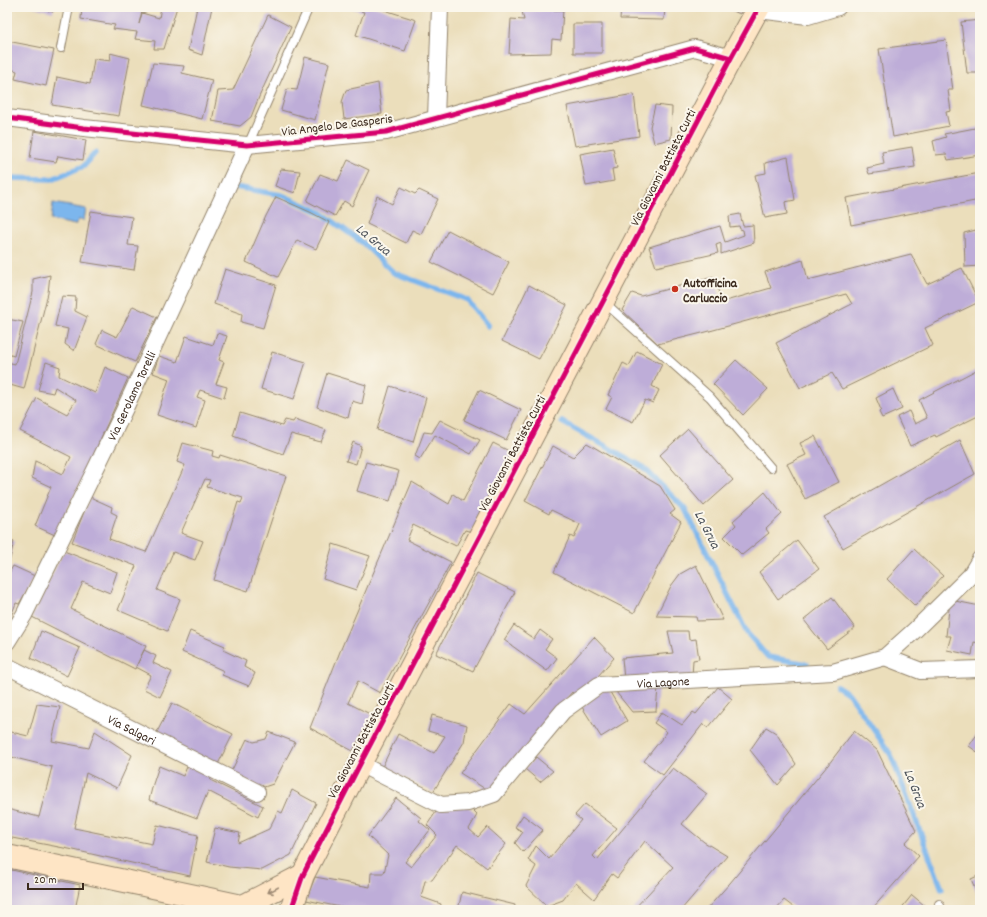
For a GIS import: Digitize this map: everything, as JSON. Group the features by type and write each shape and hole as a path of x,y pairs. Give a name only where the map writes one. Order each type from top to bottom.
{"street":[{"path":"436,118 440,7"},
{"path":"758,8 808,16 838,7"},
{"name":"Via Giovanni Battista Curti","path":"291,910 303,875 360,764 758,8"},
{"name":"Via Angelo De Gasperis","path":"7,118 84,128 248,145 386,132 695,48 731,58"},
{"name":"Via Gerolamo Torelli","path":"7,642 24,615 120,419 248,145"},
{"name":"Via Lagone","path":"360,764 442,805 468,802 494,794 563,711 600,685 833,672 885,657 970,576 980,559"},
{"path":"885,657 921,671 980,669"},
{"name":"Via Salgari","path":"7,666 257,792"},
{"path":"7,856 252,908 303,875"}],"lane":[{"path":"61,48 69,7"},
{"path":"248,145 309,7"},
{"path":"604,301 710,397 771,468"}],"water":[{"path":"53,203 86,209 84,220 78,220 75,225 51,220"}],"building":[{"path":"33,7 54,7 53,12"},
{"path":"82,7 143,7 139,24 142,13 159,18 161,7 177,7 164,49 154,49 155,41 135,39 137,32 113,29 115,25 81,19"},
{"path":"197,7 212,7 202,55 188,50"},
{"path":"292,7 307,7 305,13"},
{"path":"347,7 375,7 416,20 405,51 356,35 364,12"},
{"path":"621,7 665,7 664,20 620,19"},
{"path":"724,7 744,7 740,14"},
{"path":"563,10 561,40 552,39 551,53 509,54 511,19 524,20 522,11"},
{"path":"268,15 291,27 251,117 240,126 212,121 218,91 233,90"},
{"path":"980,20 980,73 967,73 961,22"},
{"path":"573,24 602,24 602,53 573,53"},
{"path":"946,40 953,90 948,90 951,111 946,112 949,126 893,137 879,49"},
{"path":"7,41 54,50 46,86 15,79 17,71 7,68"},
{"path":"110,53 130,58 119,116 52,105 57,77 90,84 94,59 111,61"},
{"path":"305,57 329,63 315,120 281,110 287,89 297,90"},
{"path":"153,63 184,66 182,73 212,80 202,119 143,105"},
{"path":"378,83 382,114 344,119 342,102 346,90"},
{"path":"634,94 639,136 575,146 567,106"},
{"path":"655,105 672,107 671,139 654,143 650,127"},
{"path":"980,127 980,155 948,160 946,154 936,155 933,141 946,137 944,134"},
{"path":"34,131 86,140 83,160 58,156 56,162 30,158"},
{"path":"912,147 915,167 869,174 867,168 884,164 882,152"},
{"path":"613,148 617,168 612,169 614,181 586,186 580,154"},
{"path":"788,157 795,200 785,202 787,214 765,218 755,175 766,173 765,163"},
{"path":"348,160 369,170 352,206 344,201 335,216 307,201 320,174 338,181"},
{"path":"281,169 300,171 295,193 275,186"},
{"path":"980,173 980,200 851,225 846,198"},
{"path":"401,187 415,194 419,190 438,199 421,234 412,230 406,243 367,224 377,196 392,204"},
{"path":"276,197 329,222 316,249 297,240 278,277 246,262"},
{"path":"91,211 132,217 128,245 138,246 134,270 82,262"},
{"path":"740,214 743,226 753,225 754,243 721,254 721,243 716,245 718,253 656,267 649,247 720,226 725,242 744,235 743,230 740,229 739,226 730,227 729,216"},
{"path":"980,229 980,266 965,267 964,233"},
{"path":"448,230 509,262 493,293 431,262"},
{"path":"911,254 927,284 962,268 979,302 925,328 933,345 842,389 832,373 800,388 776,343 852,304 846,294 658,344 622,310 632,293 641,296 714,277 722,302 771,288 765,272 803,260 808,280"},
{"path":"225,269 276,285 263,328 241,322 242,314 214,304"},
{"path":"50,275 48,293 24,389 10,385 7,395 7,362 15,364 33,292 33,279"},
{"path":"529,285 567,305 539,359 502,341"},
{"path":"62,296 76,297 75,311 87,317 74,351 65,344 68,329 55,326"},
{"path":"133,306 157,317 135,362 96,344 102,330 117,337"},
{"path":"7,319 23,322 14,356 7,354"},
{"path":"217,333 227,336 219,360 224,362 216,384 227,387 224,398 200,390 197,397 205,400 196,428 157,415 169,379 153,373 159,356 177,362 186,336 213,345"},
{"path":"637,351 662,364 652,386 659,390 653,403 645,400 633,422 606,409 612,397 608,395 623,363 629,366"},
{"path":"272,352 306,362 294,399 261,389"},
{"path":"736,360 768,389 743,415 713,384"},
{"path":"46,362 60,367 59,376 95,393 105,367 128,378 81,482 55,535 35,526 51,487 32,478 35,461 63,474 71,457 20,431 37,398 67,414 76,400 55,387 53,393 38,390"},
{"path":"980,368 980,415 936,437 935,435 910,446 897,417 909,411 915,424 927,418 919,400"},
{"path":"327,373 366,385 362,404 352,401 348,418 317,407"},
{"path":"390,386 426,398 413,442 377,430"},
{"path":"893,389 902,409 882,418 879,412 881,410 876,398"},
{"path":"479,390 521,410 506,440 464,420"},
{"path":"240,413 282,426 285,420 293,422 295,419 326,430 321,442 291,434 283,454 233,436"},
{"path":"440,420 480,440 471,454 435,435 420,459 415,456 424,432 432,433"},
{"path":"688,429 733,480 704,506 660,455"},
{"path":"815,436 839,482 805,499 787,464 806,455 800,443"},
{"path":"960,440 975,474 843,548 824,517"},
{"path":"353,442 361,446 356,464 346,461"},
{"path":"183,443 213,451 212,456 219,458 220,455 286,476 248,591 214,580 238,502 241,503 243,498 207,487 210,480 205,479 181,533 203,541 195,560 173,552 157,590 180,599 167,631 118,610 136,566 72,542 90,497 112,507 111,512 117,515 109,539 146,552 185,465 177,462"},
{"path":"493,443 515,454 472,532 465,530 456,546 413,525 407,540 451,562 380,693 358,681 348,703 372,715 353,751 310,728 341,649 412,482 449,504 453,494 463,501"},
{"path":"587,443 660,486 675,510 670,514 681,522 634,613 554,572 570,536 574,538 580,524 551,510 549,514 525,501 553,446 573,457"},
{"path":"366,462 399,471 390,501 357,491"},
{"path":"765,492 782,514 766,529 769,533 742,555 724,537 736,525 733,521"},
{"path":"797,540 819,569 778,599 759,572"},
{"path":"7,541 14,541 9,563 7,563"},
{"path":"333,544 370,556 356,590 323,579"},
{"path":"914,549 943,576 915,606 887,579"},
{"path":"64,551 117,572 110,593 83,582 71,609 146,646 135,669 32,617"},
{"path":"696,565 723,620 697,621 696,617 656,616 671,586 680,574"},
{"path":"13,566 35,576 19,604 16,603 7,627 7,577"},
{"path":"477,573 515,592 473,671 436,654"},
{"path":"832,597 855,628 827,649 804,620"},
{"path":"950,600 980,606 980,638 979,643 974,642 972,655 947,650 951,636 946,636"},
{"path":"514,625 534,639 540,630 552,639 545,649 557,658 547,671 504,640"},
{"path":"41,631 80,648 67,676 31,658"},
{"path":"190,631 225,646 223,650 246,661 244,667 255,673 249,686 222,675 224,671 182,652"},
{"path":"668,631 688,631 689,640 696,639 699,659 693,660 692,677 624,680 622,658 673,653"},
{"path":"594,637 614,658 598,676 598,681 577,698 572,692 490,792 460,773 511,704 525,714"},
{"path":"144,650 156,656 153,663 172,672 160,697 144,689 151,675 136,667"},
{"path":"607,687 627,721 601,737 582,707"},
{"path":"718,687 732,699 708,728 703,724 663,775 644,761 667,732 654,723 662,712 682,725 693,712 696,714"},
{"path":"658,688 656,711 632,712 616,692"},
{"path":"172,703 233,734 217,766 155,736"},
{"path":"37,704 60,707 52,741 89,748 95,731 132,755 117,788 86,773 74,828 152,844 157,825 198,835 190,876 7,837 7,809 39,817 52,767 7,756 7,731 28,736"},
{"path":"432,715 467,725 464,742 433,792 382,767 398,734 434,753 445,736 428,731"},
{"path":"766,727 776,733 796,764 778,785 750,750"},
{"path":"980,730 980,754 969,746"},
{"path":"854,731 877,750 916,831 905,843 919,856 871,910 797,910 784,900 775,910 706,910 828,765"},
{"path":"269,732 295,742 273,784 261,788 231,772 247,739 254,742 266,739"},
{"path":"536,757 553,771 540,782 525,769"},
{"path":"190,760 215,773 210,780 263,806 258,817 208,791 197,818 149,800 159,766 183,776"},
{"path":"673,768 707,794 682,824 704,842 727,856 681,910 633,910 673,867 645,841 617,878 612,874 594,899 576,883 563,900 547,906 526,886 536,866 528,860 536,846 549,859 581,820 575,815 585,804 617,828 593,856 597,860"},
{"path":"292,790 316,803 291,855 262,870 229,867 207,862 215,828 240,833 238,843 269,829 278,811 282,813"},
{"path":"396,798 421,818 419,821 430,830 405,862 411,867 437,835 427,825 438,809 468,806 477,815 469,829 478,837 487,827 506,844 487,868 457,845 432,880 425,881 421,897 441,904 440,910 355,910 306,900 315,877 370,887 371,873 384,873 388,855 368,836"},
{"path":"523,815 543,830 523,852 515,843 523,832 515,827"},
{"path":"7,869 80,885 75,910 7,910"},
{"path":"980,875 980,900 971,879"},
{"path":"462,892 515,905 514,910 458,910"},
{"path":"912,895 924,905 920,910 900,910"}],"waterway":[{"name":"La Grua","path":"7,178 52,179 84,166 95,153"},
{"name":"La Grua","path":"235,187 282,195 320,212 363,243 394,273 467,300 488,326"},
{"name":"La Grua","path":"562,422 643,467 685,509 747,633 768,657 807,664"},
{"name":"La Grua","path":"837,686 849,694 891,755 942,889"}],"cycle path":[{"path":"291,910 303,875 360,764 759,7"},
{"path":"7,118 84,128 247,145 386,132 695,48 731,58"}],"place":[{"name":"Autofficina Carluccio","path":"675,289"}]}
